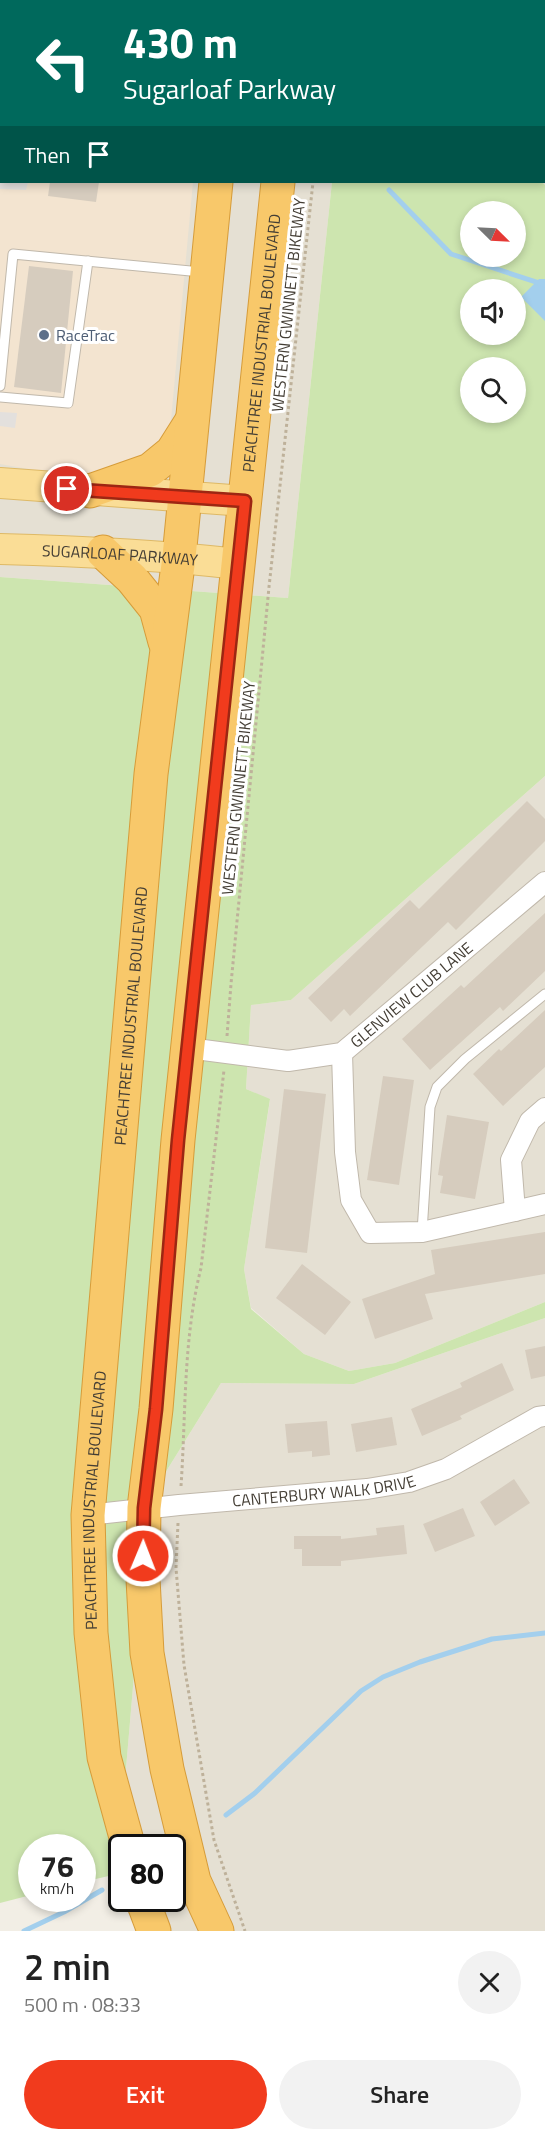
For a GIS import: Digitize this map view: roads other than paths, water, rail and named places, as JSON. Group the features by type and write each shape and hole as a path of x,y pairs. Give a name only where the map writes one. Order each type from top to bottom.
{"highway":[{"name":"PEACHTREE INDUSTRIAL BOULEVARD","path":"125,1834 104,1757 91,1633 88,1515 151,774 180,557 216,183"},
{"name":"PEACHTREE INDUSTRIAL BOULEVARD","path":"217,1931 194,1881 163,1746 147,1653 143,1579 144,1508 156,1409 188,1048 278,183"},
{"path":"90,490 150,470 172,452 192,420"},
{"path":"103,552 132,579 156,609 167,647"},
{"path":"147,1912 154,1931"}],"main road":[{"path":"0,483 245,501"},
{"name":"SUGARLOAF PARKWAY","path":"0,549 103,552 180,557 238,564"}],"street":[{"name":"GLENVIEW CLUB LANE","path":"188,1048 288,1061 342,1053 541,888"},
{"path":"342,1053 345,1152 351,1200 370,1233 422,1232 545,1204"},
{"path":"514,1211 511,1161 530,1121 545,1108"},
{"name":"CANTERBURY WALK DRIVE","path":"88,1515 179,1504 367,1489 409,1482 446,1469 538,1417 545,1416"}],"lane":[{"path":"0,386 13,254 206,272"},
{"path":"0,397 68,403 88,261"},
{"path":"422,1232 430,1107 437,1087 465,1059 545,994"}],"water":[{"path":"539,279 545,279 545,321 526,302 526,292"}],"waterway":[{"path":"389,190 451,254 545,285"},
{"path":"226,1815 255,1793 361,1691 383,1677 420,1662 492,1639 545,1633"},
{"path":"24,1931 102,1890"}],"place":[{"name":"RaceTrac","path":"44,335"}]}
